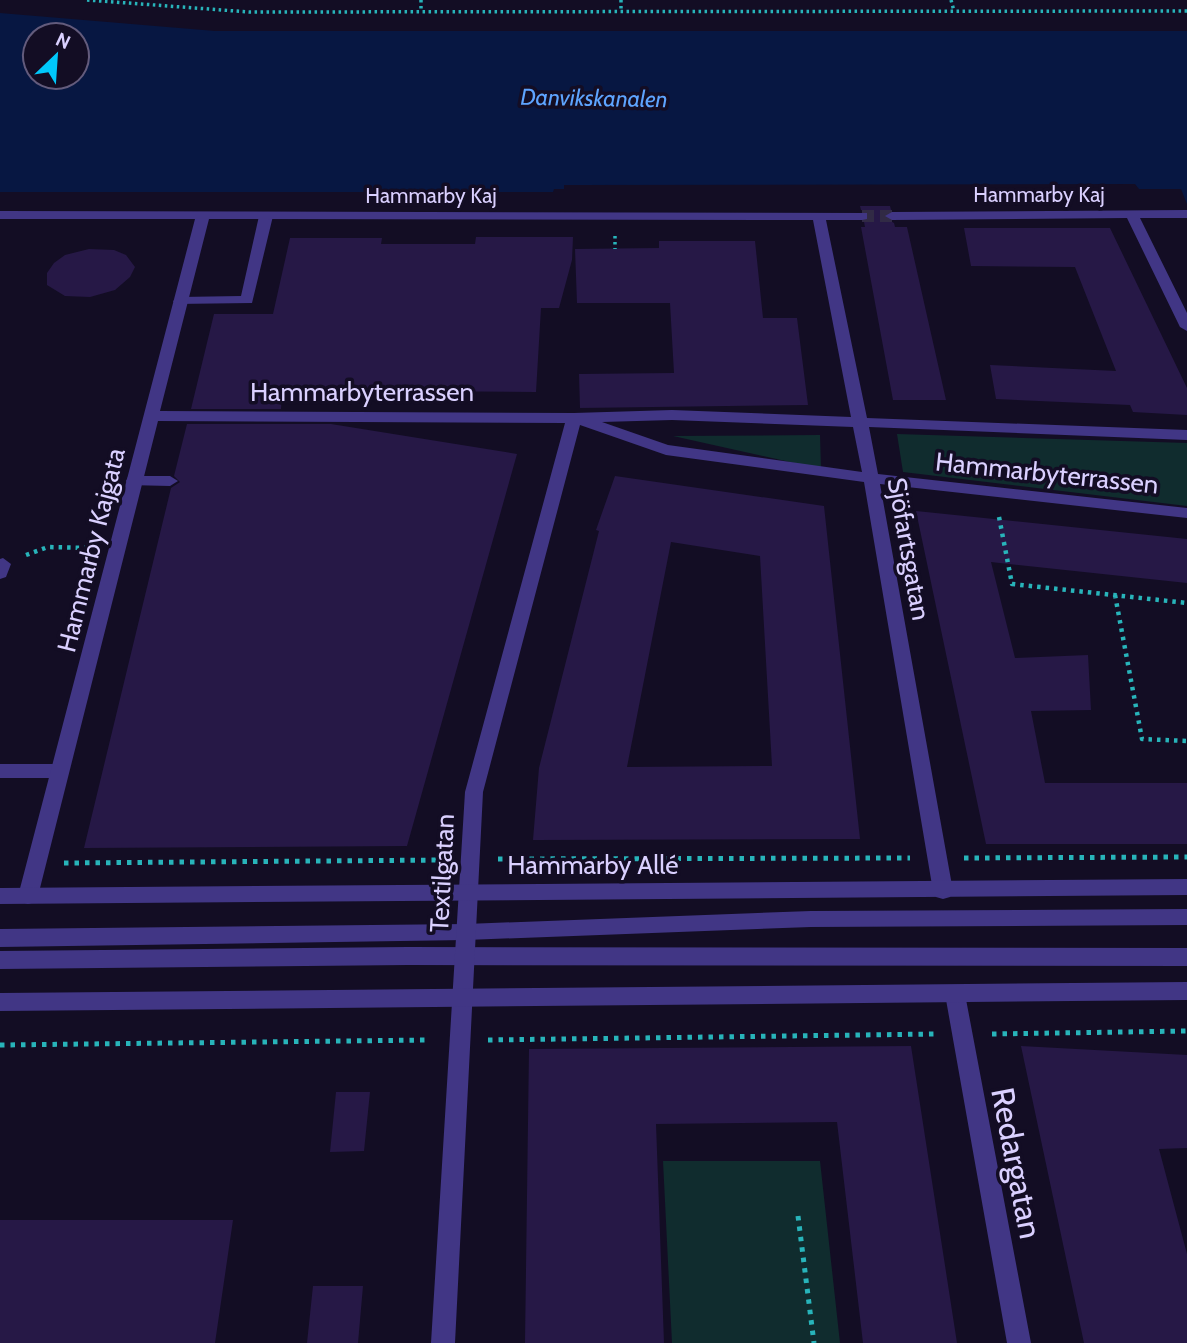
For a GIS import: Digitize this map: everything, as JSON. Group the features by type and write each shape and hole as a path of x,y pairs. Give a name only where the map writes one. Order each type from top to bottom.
{"street":[{"name":"Hammarby Kaj","path":"892,216 1185,214"},
{"name":"Hammarby Kaj","path":"0,215 862,216"},
{"name":"Hammarby Kajgata","path":"28,896 203,215"},
{"path":"1132,215 1187,327"},
{"path":"180,300 247,300 266,216"},
{"name":"Sjöfartsgatan","path":"819,216 871,478 943,891"},
{"name":"Hammarbyterrassen","path":"150,416 574,418 671,415 1187,435"},
{"name":"Hammarbyterrassen","path":"574,418 666,450 871,478 1187,513"},
{"name":"Textilgatan","path":"443,1343 474,792 574,418"},
{"path":"134,481 170,481"},
{"path":"0,771 60,771"},
{"name":"Hammarby Allé","path":"0,896 943,891 1187,887"},
{"path":"0,938 466,932 811,919 1187,917"},
{"path":"0,960 465,956 1187,957"},
{"path":"0,1002 1187,991"},
{"name":"Redargatan","path":"955,993 1019,1343"}],"path":[{"path":"87,0 249,12 1187,11"},
{"path":"421,0 421,11"},
{"path":"621,0 621,11"},
{"path":"951,0 954,11"},
{"path":"994,492 1012,584 1187,603"},
{"path":"48,547 80,548"},
{"path":"1115,595 1142,739 1187,741"},
{"path":"37,863 1187,857"},
{"path":"0,1045 1187,1031"},
{"path":"798,1216 814,1343"}],"green space":[{"path":"897,434 1187,443 1187,506 903,472"},
{"path":"820,435 821,469 673,436"},
{"path":"663,1161 820,1161 840,1343 672,1343"}],"water":[{"name":"Danvikskanalen","path":"0,13 215,31 1187,31 1187,204 1181,189 1139,189 1135,184 564,185 564,189 554,189 553,192 0,192"}],"building":[{"path":"860,206 890,206 891,210 883,217 894,223 895,227 907,227 946,400 893,400 861,227 865,227 864,222 869,221 870,213 861,210"},
{"path":"964,228 1110,228 1187,388 1187,415 1133,412 1130,405 996,399 990,365 1116,371 1075,267 971,266"},
{"path":"476,237 573,237 572,260 559,308 541,308 536,392 282,390 281,409 191,409 214,314 273,314 290,238 382,238 381,244 475,244"},
{"path":"659,241 755,241 763,318 797,318 808,405 580,408 579,374 674,373 670,303 577,303 575,249 659,248"},
{"path":"89,249 114,250 126,255 135,267 130,277 115,290 90,297 65,296 47,285 47,273 54,263 65,255"},
{"path":"187,424 331,424 517,454 407,846 84,848 171,488 180,482 174,476"},
{"path":"615,476 824,506 860,839 533,840 539,768 599,531 596,530","holes":["671,542 760,556 772,766 627,767"]},
{"path":"916,511 1187,539 1187,583 991,562 1015,658 1088,655 1091,710 1031,711 1045,783 1187,783 1187,844 986,844"},
{"path":"911,1046 957,1343 863,1343 837,1122 656,1124 664,1343 525,1343 529,1049"},
{"path":"1021,1046 1187,1055 1187,1148 1159,1149 1187,1254 1187,1343 1084,1343"},
{"path":"336,1092 370,1092 364,1151 330,1152"},
{"path":"0,1220 233,1220 215,1343 0,1343"},
{"path":"313,1286 363,1286 358,1343 307,1343"}],"tunnel":[{"path":"862,216 892,216"}]}
